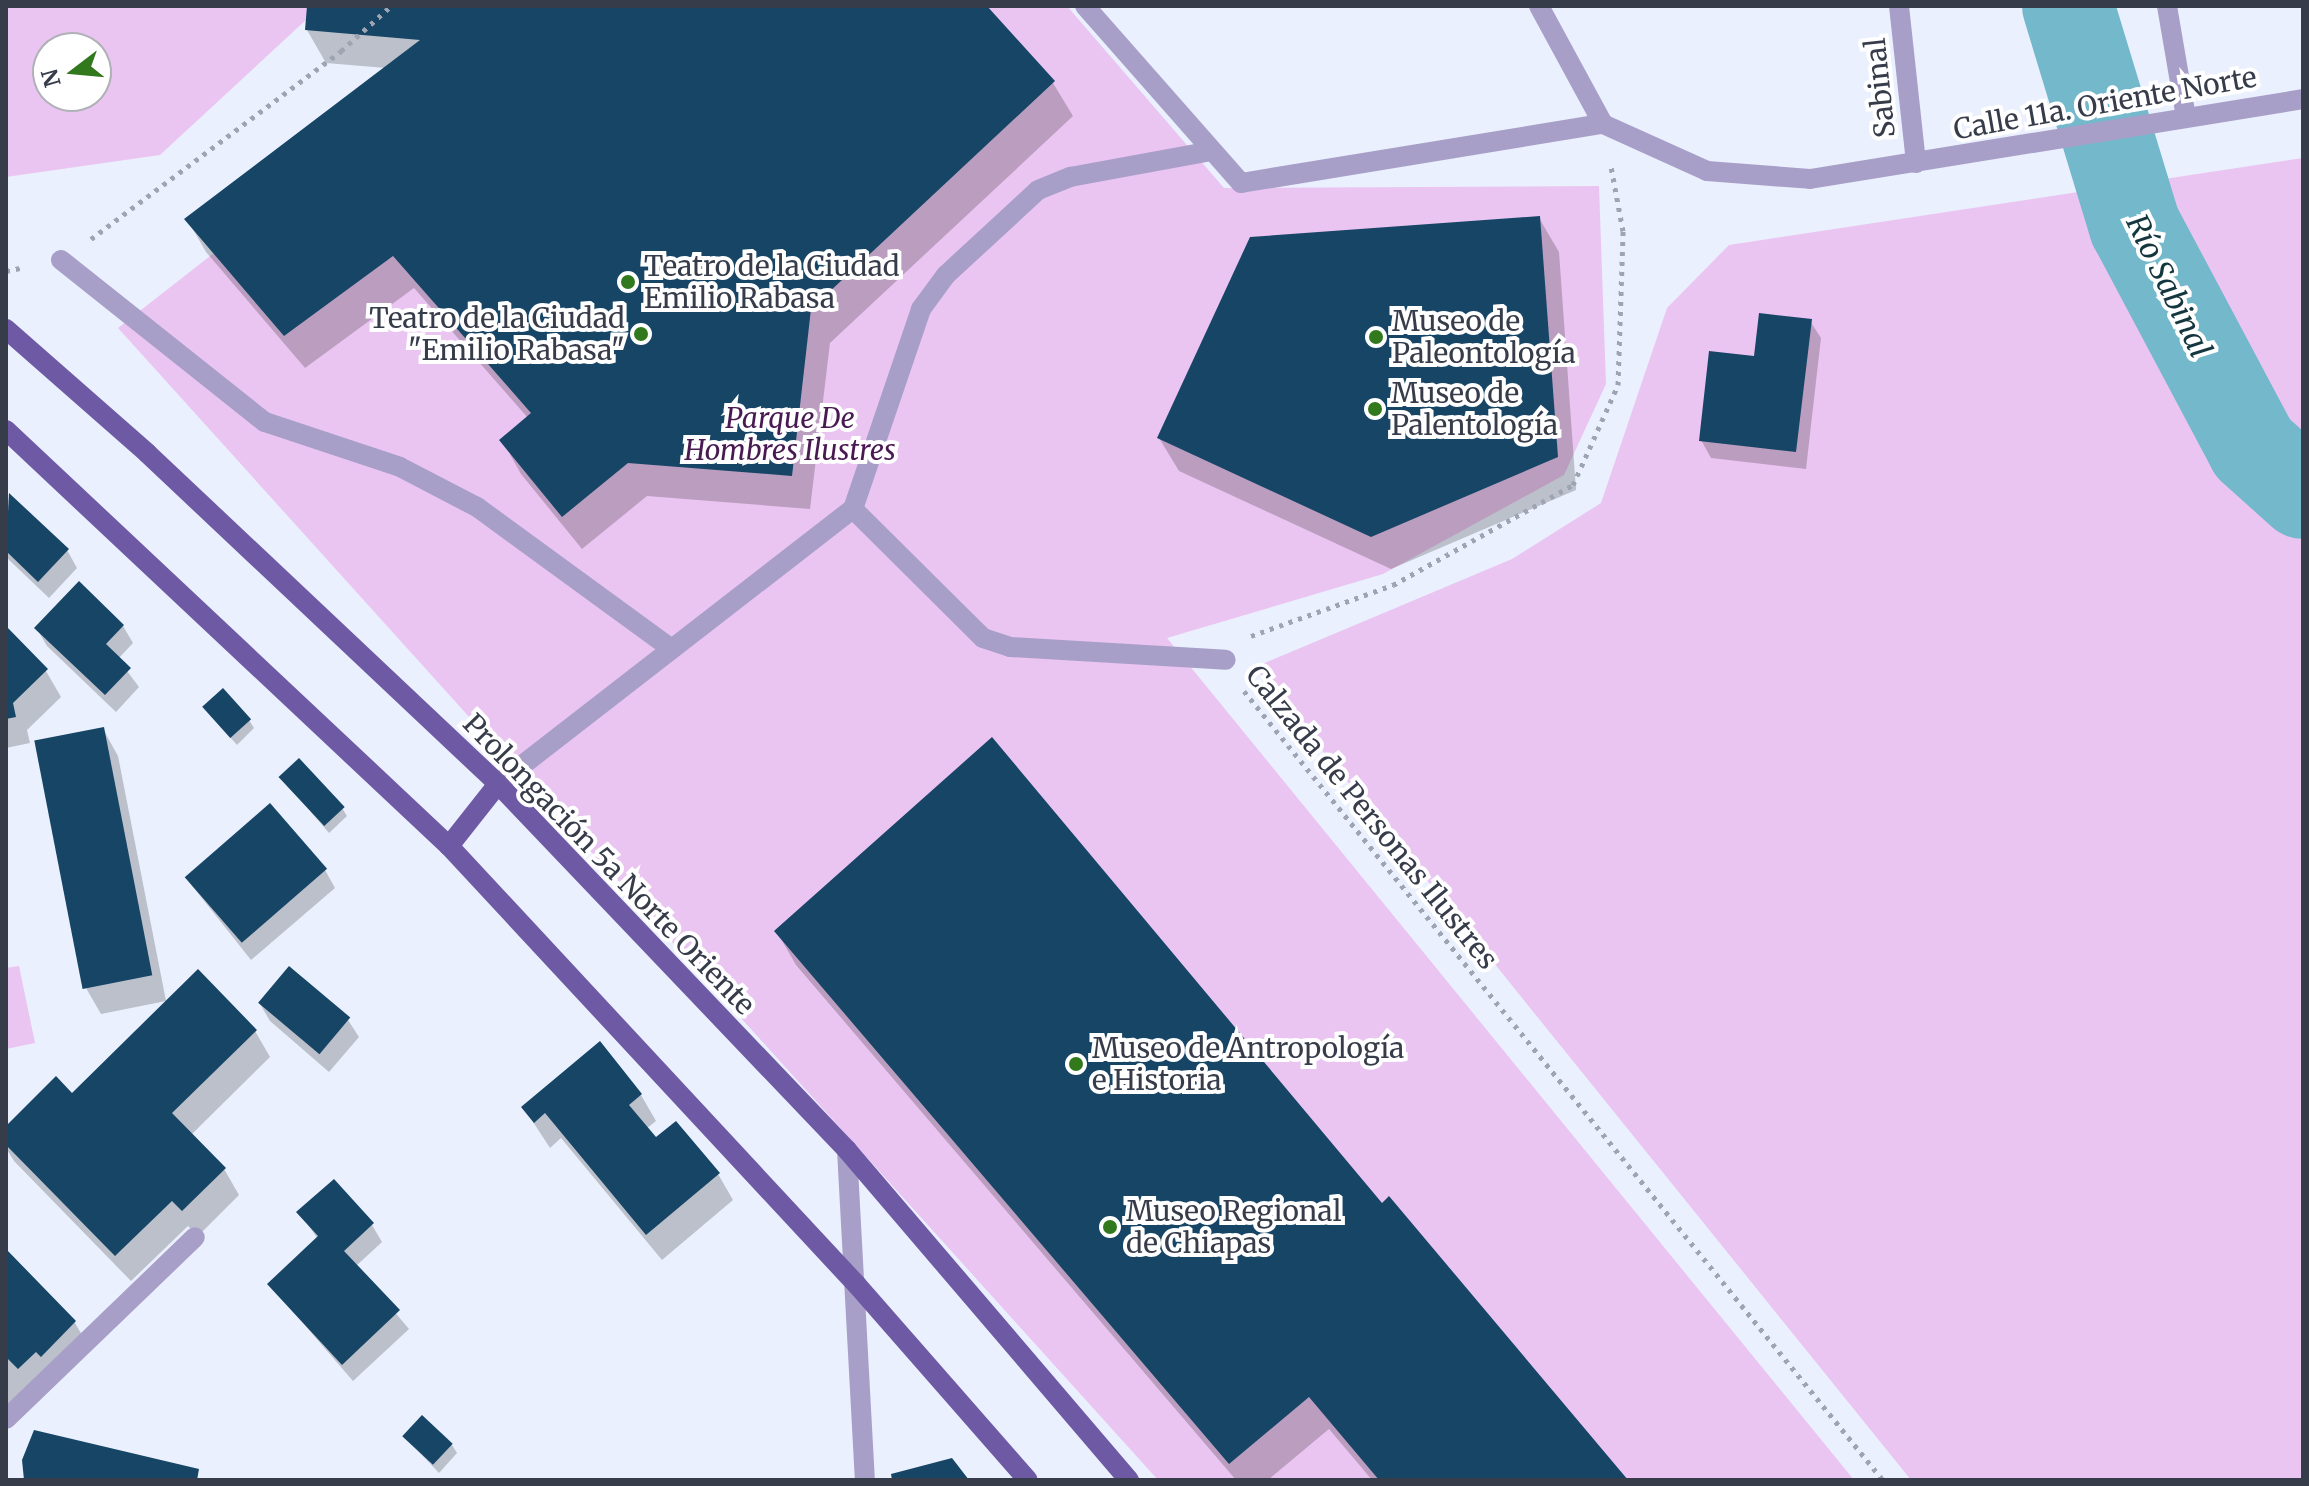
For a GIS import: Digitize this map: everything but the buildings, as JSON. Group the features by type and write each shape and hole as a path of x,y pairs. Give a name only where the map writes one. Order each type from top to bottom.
{"main road":[{"name":"Prolongación 5a Norte Oriente","path":"6,329 147,453 498,784 847,1150 1129,1480"},
{"path":"6,430 449,846 857,1285 1028,1480"},
{"path":"449,846 498,784"}],"street":[{"path":"1085,6 1241,183 1603,124 1539,6"},
{"name":"Sabinal","path":"1899,6 1916,163"},
{"path":"2167,6 2186,117"},
{"name":"Calle 11a. Oriente Norte","path":"1603,124 1707,171 1810,179 2303,99"},
{"path":"498,784 853,509 921,309 946,275 1038,190 1070,177 1212,151"},
{"path":"61,260 265,422 400,467 477,507 672,649"},
{"path":"853,509 983,638 1010,647 1226,660"},
{"path":"847,1150 857,1285 865,1480"},
{"path":"6,1419 195,1237"}],"path":[{"path":"6,271 61,260 341,51 391,6"},
{"name":"Calzada de Personas Ilustres","path":"1603,124 1623,231 1618,385 1573,485 1393,585 1262,631 1232,646 1226,660 1231,675 1883,1480"}],"green space":[{"path":"6,6 321,6 160,155 6,177"},
{"name":"Parque De Hombres Ilustres","path":"530,6 1067,6 1224,188 1599,186 1606,384 1564,475 1383,574 1167,638 1854,1480 1158,1480 118,328"},
{"path":"2303,158 2303,1480 1911,1480 1255,667 1512,559 1601,503 1667,308 1729,245"},
{"path":"19,966 35,1043 6,1049 6,968"}],"waterway":[{"name":"Río Sabinal","path":"2068,6 2135,226 2253,448 2303,493"}],"place":[{"name":"Teatro de la Ciudad Emilio Rabasa","path":"628,282"},
{"name":"Teatro de la Ciudad \"Emilio Rabasa\"","path":"641,334"},
{"name":"Museo de Paleontología","path":"1376,337"},
{"name":"Museo de Palentología","path":"1375,409"},
{"name":"Museo de Antropología e Historia","path":"1076,1064"},
{"name":"Museo Regional de Chiapas","path":"1110,1227"}]}
